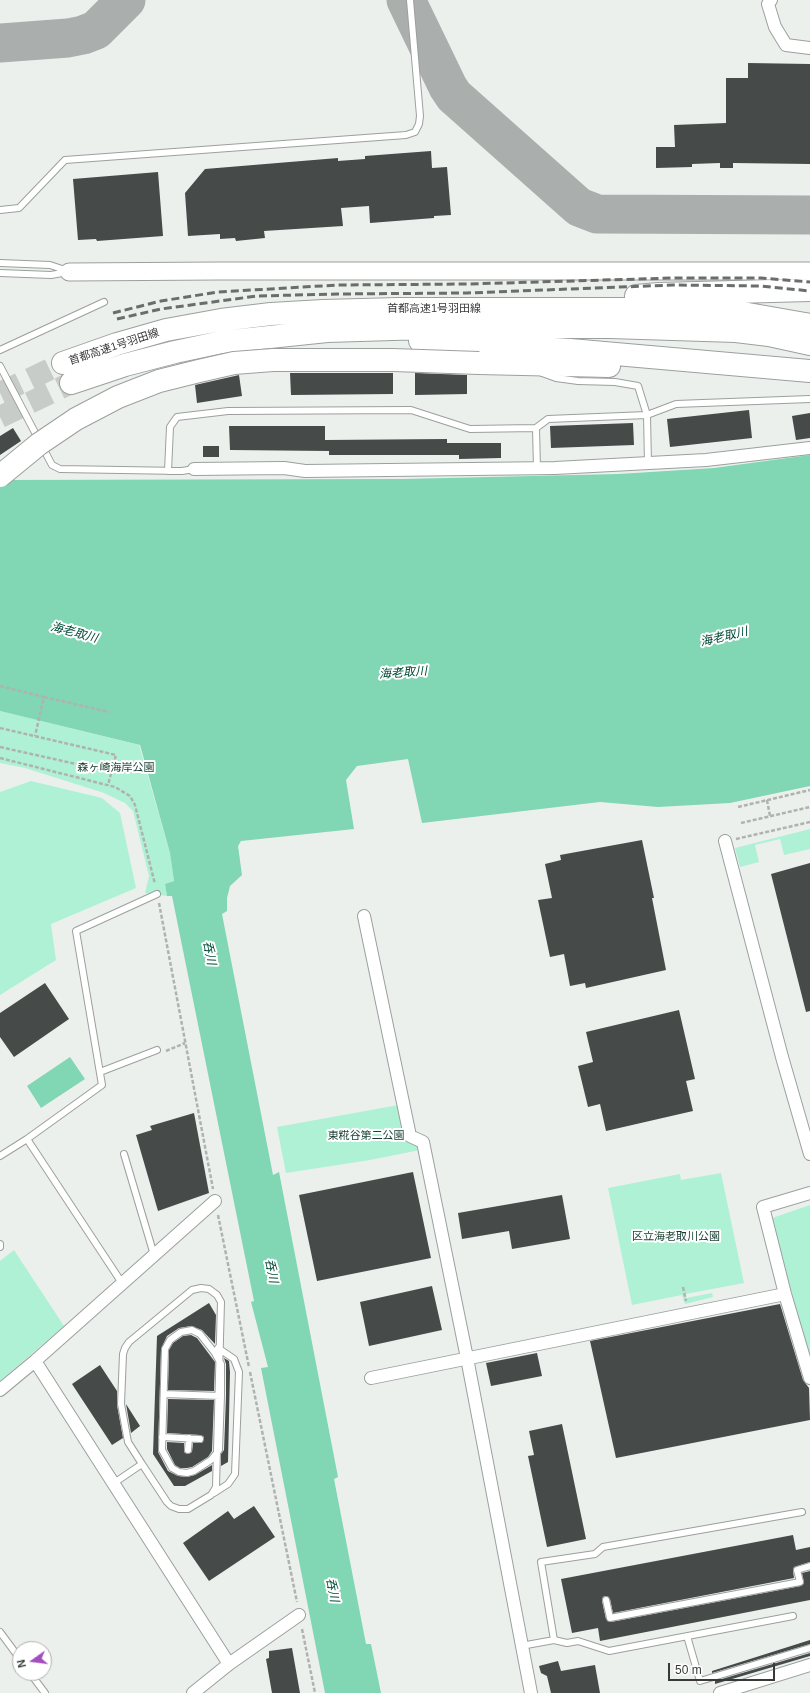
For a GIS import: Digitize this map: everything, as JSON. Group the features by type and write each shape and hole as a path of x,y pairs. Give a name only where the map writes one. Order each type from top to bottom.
{"highway":[{"path":"493,309 659,294 810,290"},
{"name":"首都高速1号羽田線","path":"63,363 117,344 166,330 221,320 271,314 330,310 712,310 772,326 810,344"},
{"name":"首都高速1号羽田線","path":"71,383 125,365 222,342 327,331 491,327 610,327 736,331 772,326 810,324"},
{"path":"271,336 397,340 515,347 810,371"},
{"path":"0,476 39,444 76,419 118,397 159,381 234,363 273,360 393,360 579,366 732,364"}],"street":[{"path":"770,0 768,4 775,27 786,45 810,48"},
{"path":"69,272 810,271"},
{"path":"194,469 284,468 305,471 537,469 648,464 745,456 810,448"},
{"path":"725,841 780,1049 810,1154"},
{"path":"364,916 410,1136 423,1142 467,1358 531,1693"},
{"path":"810,1193 763,1208 810,1378"},
{"path":"0,1390 35,1361 215,1201"},
{"path":"371,1378 786,1294"},
{"path":"35,1361 230,1664"},
{"path":"193,1693 230,1664 300,1615"},
{"path":"720,1693 810,1665"}],"lane":[{"path":"0,210 20,208 65,160 406,135 415,132 419,124 420,116 410,0"},
{"path":"0,263 50,265 69,272"},
{"path":"0,273 51,275 69,272"},
{"path":"0,350 104,302"},
{"path":"517,364 556,378 578,381 615,382 638,386 647,415 648,464"},
{"path":"0,366 52,465 60,469 168,471 194,469"},
{"path":"168,471 170,427 178,417 228,411 411,410 470,429 536,428 548,419 647,415 676,404 810,399"},
{"path":"536,428 537,469"},
{"path":"0,1156 27,1139 102,1085 76,931 157,894"},
{"path":"100,1072 157,1050"},
{"path":"27,1139 122,1283"},
{"path":"124,1154 154,1255"},
{"path":"205,1340 234,1359 239,1372 235,1474 228,1484 211,1495 188,1509 179,1509 171,1506 128,1442 121,1404 123,1354 129,1342 192,1290 201,1288 209,1289 217,1295 221,1302 216,1487 211,1495"},
{"path":"192,1330 200,1334 215,1353 221,1364 219,1450 211,1460 194,1471 187,1473 179,1472 172,1468 164,1456 162,1450 164,1394 165,1349 170,1340 181,1332 192,1330"},
{"path":"164,1394 221,1396"},
{"path":"162,1437 200,1439"},
{"path":"188,1450 189,1438"},
{"path":"114,1483 142,1464"},
{"path":"554,1640 541,1562 595,1554 603,1546 802,1512"},
{"path":"606,1600 610,1618 800,1582 797,1570 810,1566"},
{"path":"522,1646 554,1640 567,1643 578,1641 609,1651 793,1616"},
{"path":"0,1632 12,1648"},
{"path":"687,1636 700,1681 810,1648"},
{"path":"36,1681 45,1693"}],"path":[{"path":"0,686 109,712"},
{"path":"35,736 44,697"},
{"path":"0,728 116,755 108,785"},
{"path":"0,746 112,772"},
{"path":"0,758 115,787 130,796 136,805 157,894 215,1201 315,1693"},
{"path":"738,807 810,790"},
{"path":"767,800 770,816"},
{"path":"740,823 810,807"},
{"path":"725,841 810,822"},
{"path":"157,1050 162,1053 185,1043"},
{"path":"683,1287 686,1301 693,1300"}],"green space":[{"name":"森ヶ崎海岸公園","path":"0,711 139,745 170,853 174,881 165,884 167,896 145,893 149,876 133,811 125,803 104,793 25,768 0,763"},
{"path":"31,781 102,798 120,813 136,888 51,924 56,960 0,995 0,792"},
{"path":"810,829 810,849 784,855 780,839 755,845 759,862 740,867 735,848"},
{"name":"東糀谷第二公園","path":"404,1104 410,1136 425,1149 370,1160 286,1173 277,1127"},
{"name":"区立海老取川公園","path":"721,1173 744,1283 686,1294 686,1298 712,1293 713,1297 685,1304 682,1295 632,1305 608,1188 680,1174 681,1180"},
{"path":"810,1205 810,1363 772,1218"},
{"path":"14,1250 64,1326 0,1381 0,1261"}],"water":[{"path":"810,455 810,786 730,803 658,807 600,802 422,823 408,759 357,766 346,780 354,829 241,841 238,846 242,875 230,886 227,898 227,911 222,914 273,1175 279,1172 338,1477 334,1479 366,1644 371,1644 381,1693 325,1693 261,1368 268,1367 251,1302 254,1301 172,896 167,896 165,884 174,881 170,853 140,745 0,711 0,480 403,479 619,474 714,468"},
{"path":"70,1057 85,1079 41,1108 27,1086"}],"building":[{"path":"748,63 810,64 810,164 733,163 733,168 720,168 720,163 692,164 692,167 656,168 656,147 675,147 674,125 726,123 726,78 748,78"},
{"path":"431,151 432,168 447,167 451,215 434,216 434,218 370,223 369,206 341,208 343,226 264,231 265,238 236,241 235,238 220,239 220,234 188,236 185,193 205,169 338,158 338,161 365,159 365,156"},
{"path":"158,172 163,236 97,241 96,239 78,240 73,179"},
{"path":"290,373 393,373 393,394 291,395"},
{"path":"415,373 467,375 467,394 415,395"},
{"path":"239,375 242,396 197,403 195,385"},
{"path":"749,410 752,438 670,447 667,419"},
{"path":"810,413 810,438 796,440 792,416"},
{"path":"633,423 634,445 551,448 550,426"},
{"path":"229,426 325,426 325,440 447,439 447,443 501,443 501,458 459,459 459,455 329,455 329,451 230,450"},
{"path":"13,428 21,441 0,455 0,436"},
{"path":"203,446 219,446 219,457 203,457"},
{"path":"642,840 654,898 652,898 666,970 586,988 585,983 570,986 564,954 550,957 538,900 552,898 545,864 561,860 560,855"},
{"path":"810,863 810,1011 806,1012 771,874"},
{"path":"45,983 69,1019 14,1057 0,1037 0,1013"},
{"path":"679,1010 695,1079 686,1081 693,1111 606,1131 600,1104 588,1107 578,1066 593,1062 586,1032"},
{"path":"194,1113 209,1193 158,1211 136,1135 152,1130 150,1126"},
{"path":"413,1172 431,1258 317,1281 299,1195"},
{"path":"562,1195 570,1239 512,1249 509,1231 462,1239 458,1213"},
{"path":"432,1286 442,1330 369,1346 360,1302"},
{"path":"209,1303 216,1315 215,1344 202,1330 191,1326 179,1328 167,1336 161,1349 158,1452 168,1471 178,1476 187,1477 195,1475 212,1465 212,1471 185,1486 174,1486 153,1454 157,1336"},
{"path":"780,1304 803,1380 809,1388 810,1420 616,1458 590,1341"},
{"path":"191,1335 197,1338 215,1362 214,1391 168,1390 169,1350 173,1343 183,1336"},
{"path":"537,1353 542,1376 491,1386 486,1363"},
{"path":"224,1358 229,1361 230,1372 228,1462 221,1466 221,1454 224,1450 226,1396 226,1364"},
{"path":"100,1365 117,1391 117,1405 123,1438 112,1445 72,1384"},
{"path":"168,1399 214,1400 212,1451 208,1457 192,1467 180,1468 175,1465 167,1449 167,1442 184,1443 184,1452 188,1454 192,1452 193,1443 202,1443 204,1437 200,1435 167,1433"},
{"path":"126,1404 140,1426 131,1433"},
{"path":"562,1424 586,1539 547,1547 528,1456 534,1455 529,1431"},
{"path":"254,1506 275,1537 209,1581 183,1543 228,1511 234,1519"},
{"path":"793,1535 796,1550 810,1547 810,1562 794,1567 794,1578 613,1613 610,1599 605,1596 603,1597 602,1601 606,1619 611,1622 801,1586 804,1583 802,1573 810,1571 810,1600 600,1641 598,1628 572,1633 561,1579"},
{"path":"810,1640 810,1644 712,1673 712,1671"},
{"path":"292,1648 300,1693 272,1693 266,1659 269,1658 269,1651"},
{"path":"810,1653 810,1656 715,1684 715,1681"},
{"path":"558,1661 561,1671 595,1665 600,1693 551,1693 547,1676 541,1673 539,1666"}],"taxiway":[{"path":"0,43 68,38 83,35 96,30 126,0"},
{"path":"406,0 448,87 454,96 579,207 597,214 810,215"}],"tunnel":[{"path":"0,393 63,363"},
{"path":"0,417 71,383"}],"railway":[{"path":"113,313 161,301 218,292 338,285 468,284 674,278 761,278 810,282"},
{"path":"117,319 161,309 257,296 467,293 673,285 760,286 810,291"}],"water label":[{"name":"海老取川","path":"74,633"},
{"name":"海老取川","path":"724,637"},
{"name":"海老取川","path":"403,673"},
{"name":"呑川","path":"209,953"},
{"name":"呑川","path":"271,1271"},
{"name":"呑川","path":"332,1590"}]}
